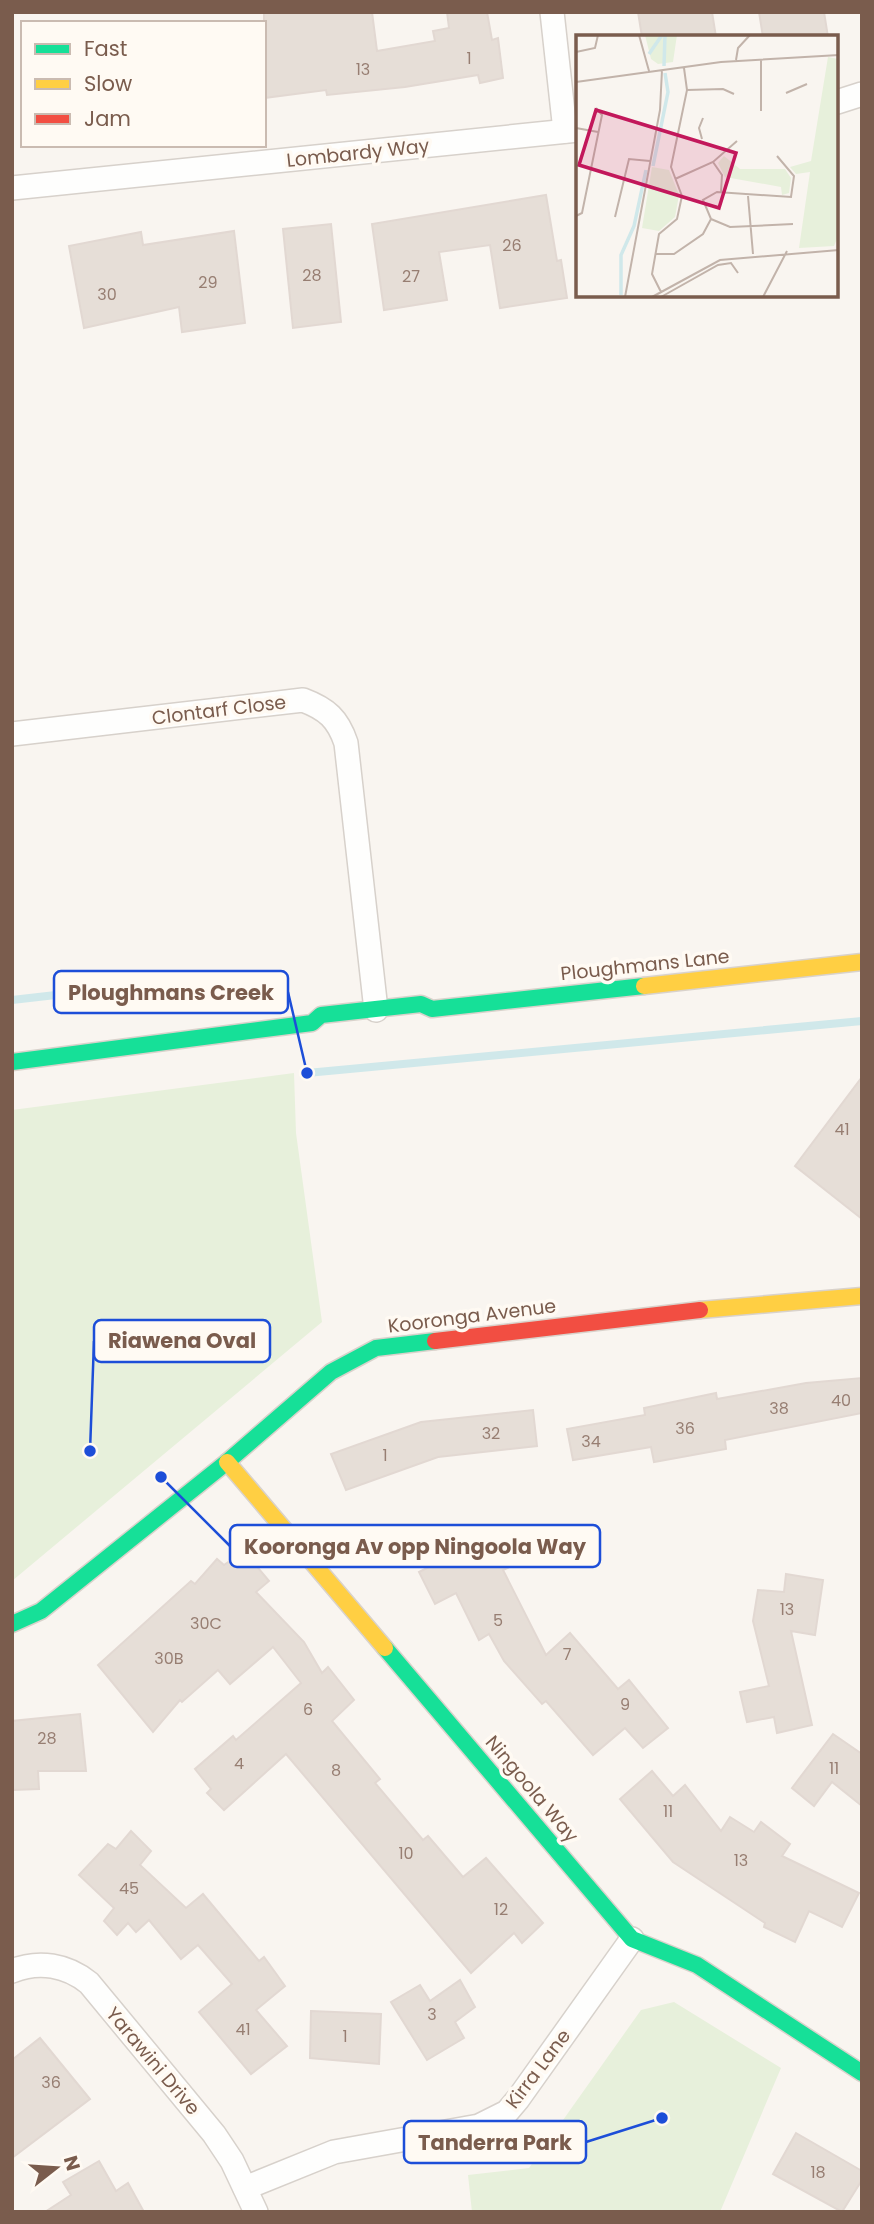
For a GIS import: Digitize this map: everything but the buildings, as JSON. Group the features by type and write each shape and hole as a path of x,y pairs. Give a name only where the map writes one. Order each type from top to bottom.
{"street":[{"path":"552,12 572,131"},
{"path":"839,101 862,94"},
{"name":"Lombardy Way","path":"12,188 572,131"},
{"name":"Clontarf Close","path":"12,734 303,700 324,708 340,724 346,743 376,1010"},
{"name":"Ploughmans Lane","path":"312,1023 322,1028 423,1016 432,1009 862,962"},
{"name":"Ploughmans Lane","path":"12,1062 312,1023 321,1016 422,1004 432,1009"},
{"name":"Kooronga Avenue","path":"12,1624 41,1611 227,1462 331,1371 376,1348 773,1302 862,1296"},
{"name":"Ningoola Way","path":"227,1462 632,1939 697,1965 862,2073"},
{"name":"Kirra Lane","path":"245,2188 334,2151 479,2126 494,2121 518,2099 632,1939"},
{"name":"Yarawini Drive","path":"12,1970 40,1965 61,1967 75,1972 89,1983 214,2134 256,2212"}],"green space":[{"path":"294,1073 296,1133 322,1322 12,1581 12,1110"},
{"path":"674,2002 781,2068 720,2212 472,2212 468,2175 529,2168 641,2010"}],"waterway":[{"path":"12,1000 117,988 223,992"},
{"path":"307,1073 862,1021"}],"traffic: fast":[{"path":"12,1062 312,1023 321,1015 421,1004 432,1009 644,986"},
{"path":"12,1624 41,1611 227,1462 331,1372 376,1348 435,1341"},
{"path":"385,1648 632,1939 697,1965 862,2073"}],"traffic: slow":[{"path":"644,986 862,962"},
{"path":"700,1310 862,1296"},
{"path":"227,1462 385,1648"}],"traffic: jam":[{"path":"435,1341 700,1310"}],"place":[{"name":"Ploughmans Creek","path":"307,1073"},
{"name":"Riawena Oval","path":"90,1451"},
{"name":"Kooronga Av opp Ningoola Way","path":"161,1477"},
{"name":"Tanderra Park","path":"662,2118"}]}
